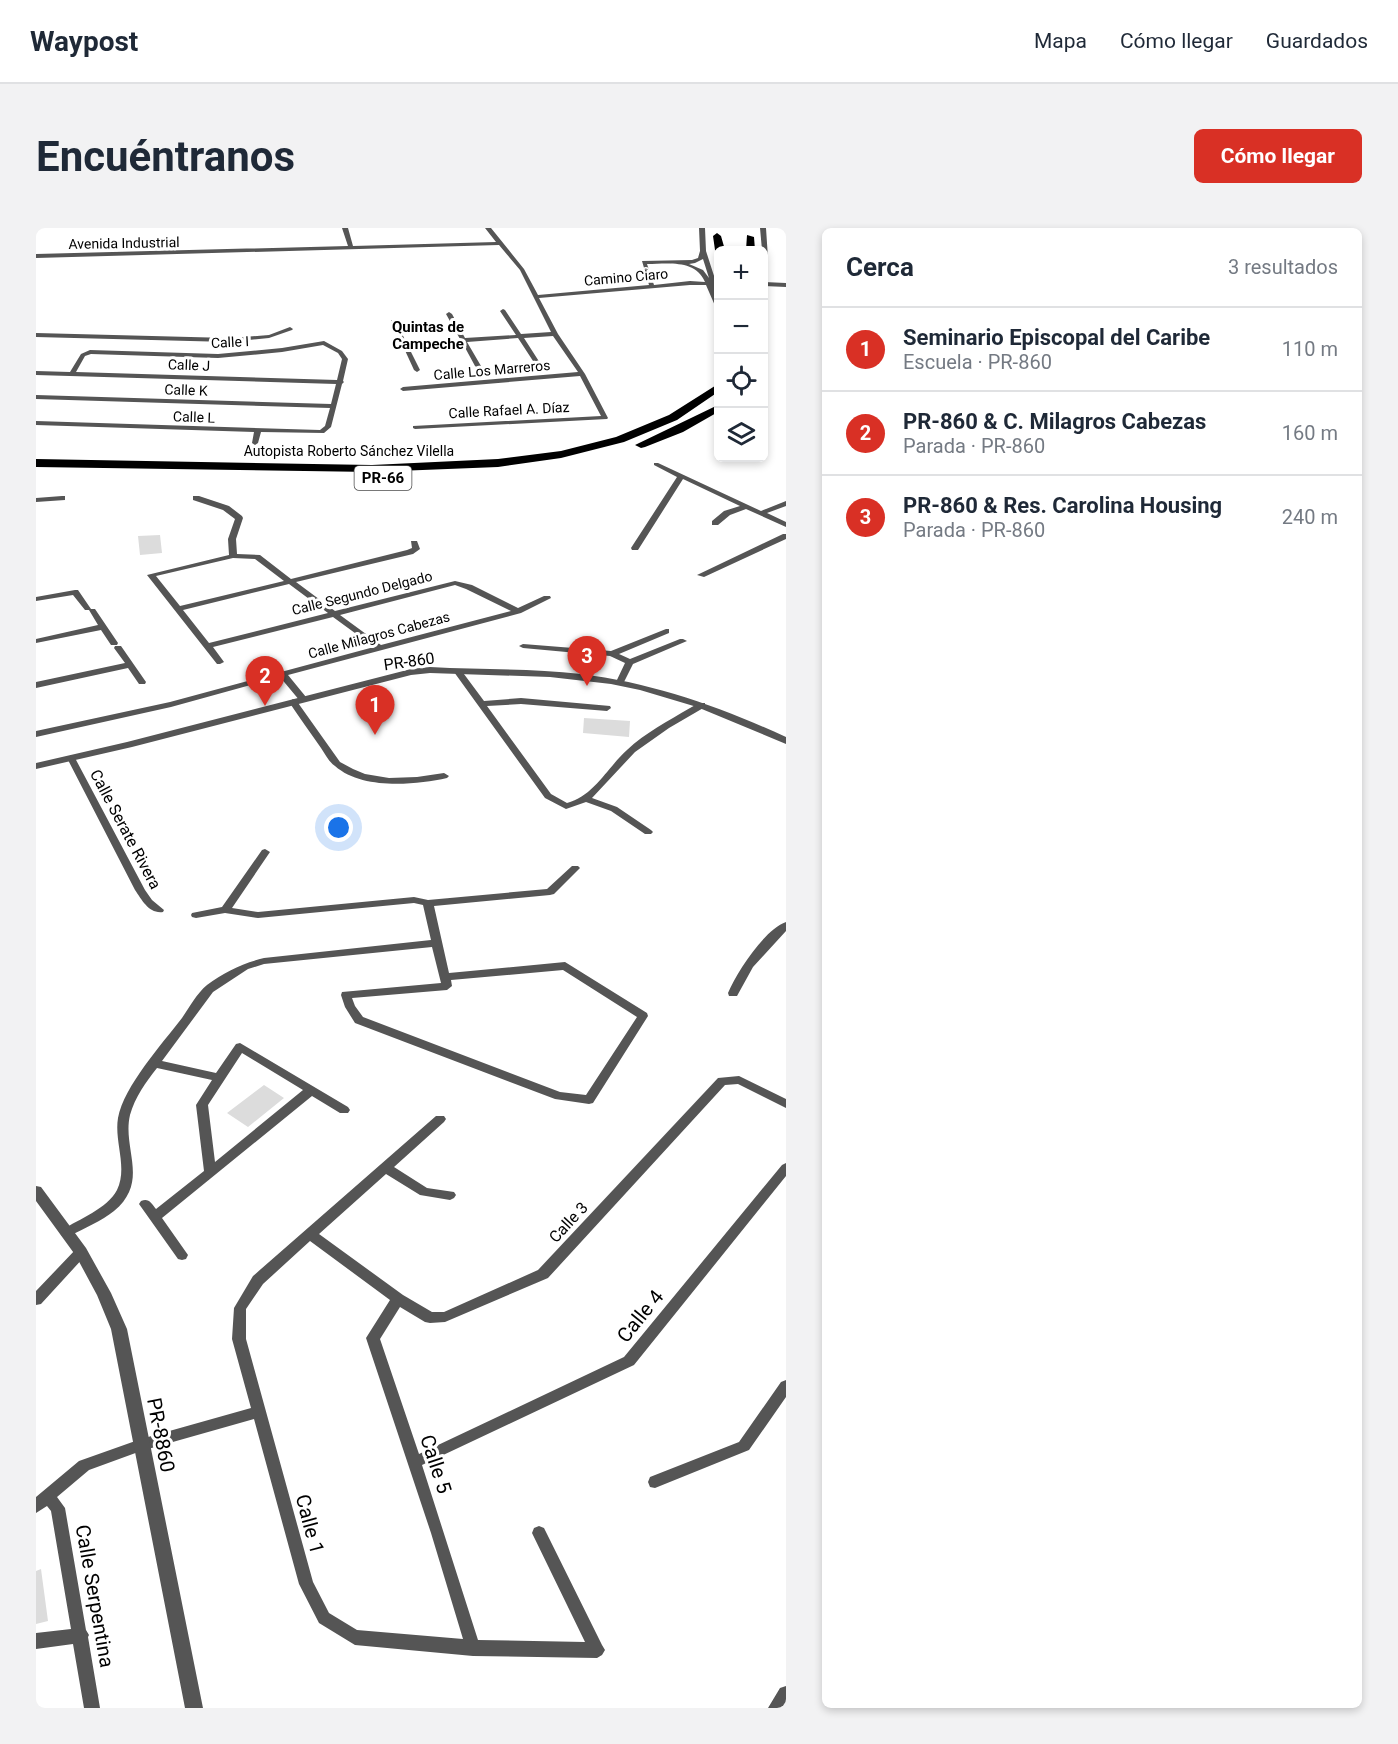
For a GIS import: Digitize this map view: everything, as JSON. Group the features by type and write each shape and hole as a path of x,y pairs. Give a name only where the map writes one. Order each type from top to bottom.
{"highway":[{"name":"Autopista Roberto Sánchez Vilella","path":"36,463 366,468 435,467 500,462 567,452 633,435 686,411 714,390"},
{"name":"Autopista Roberto Sánchez Vilella","path":"36,472 376,478 453,477 507,472 579,461 644,444 680,430 714,410"}],"street":[{"path":"345,228 351,248"},
{"path":"488,228 522,270 555,334 582,374"},
{"path":"702,228 703,251 714,290"},
{"path":"763,228 764,246"},
{"name":"Avenida Industrial","path":"36,256 500,243"},
{"path":"652,286 644,261 697,261 703,251"},
{"path":"673,261 697,268 710,277"},
{"name":"Camino Ciaro","path":"537,297 690,283 714,284"},
{"path":"768,284 786,285"},
{"path":"503,311 537,363"},
{"path":"449,314 478,366"},
{"path":"393,321 417,370"},
{"path":"37,336 196,340 257,338 284,333 290,329"},
{"path":"404,344 555,334"},
{"path":"189,355 196,340"},
{"name":"Calle I","path":"72,374 83,355 90,352 248,354 324,343 340,352 345,359 334,406"},
{"name":"Calle J","path":"36,373 341,382"},
{"name":"Calle Los Marreros","path":"403,389 582,374"},
{"name":"Calle Rafael A. Díaz","path":"415,427 605,418 582,374"},
{"name":"Calle K","path":"36,397 334,406"},
{"name":"Calle L","path":"36,423 322,432 328,428 334,406"},
{"path":"255,443 258,431"},
{"path":"656,464 786,525"},
{"path":"635,548 681,476"},
{"path":"36,500 62,498"},
{"path":"196,498 226,508 238,518 232,539 233,556"},
{"path":"762,513 786,503"},
{"path":"714,523 728,513 747,506"},
{"path":"701,575 786,536"},
{"path":"178,609 410,552 416,549 414,543"},
{"path":"220,662 150,575 233,556 257,557 380,648"},
{"name":"Calle Segundo Delgado","path":"208,646 455,584 469,587 518,611"},
{"path":"36,599 75,592 142,681"},
{"name":"Calle Milagros Cabezas","path":"36,734 171,704 283,675 518,611 547,598"},
{"path":"36,641 102,627"},
{"path":"612,654 666,631"},
{"path":"620,682 630,662 683,641"},
{"path":"523,646 612,654 630,662"},
{"path":"36,684 129,665"},
{"name":"PR-860","path":"36,766 411,672 430,670 549,674 620,682 666,693 702,705 744,720 786,741"},
{"path":"458,672 548,796 566,806 586,799 630,752 678,718 702,705"},
{"path":"283,675 303,699"},
{"path":"483,704 521,701 607,708"},
{"path":"292,702 337,764 346,770 376,780 399,782 444,776"},
{"name":"Calle Serate Rivera","path":"71,758 140,890 148,902 159,910"},
{"path":"586,799 614,809 648,832"},
{"path":"225,910 265,852"},
{"path":"196,915 225,910 258,915 414,900 428,903 550,892 575,868"},
{"path":"428,903 447,986 346,995 347,1002 359,1020 560,1096 589,1100 643,1016 565,966 445,977"},
{"path":"733,993 739,977 755,956 786,925"},
{"path":"66,1233 110,1207 122,1192 128,1172 123,1132 124,1117 130,1100 209,989 244,967 264,961 437,943"},
{"path":"210,1172 202,1105 240,1047 344,1110"},
{"path":"155,1063 219,1078"},
{"name":"Calle 3","path":"310,1234 398,1299 430,1318 444,1317 543,1274 722,1081 739,1080 786,1104"},
{"path":"155,1217 311,1090"},
{"name":"Calle 1","path":"440,1119 258,1280 240,1308 239,1339 306,1584 324,1618 355,1637 472,1647 597,1650 539,1533"},
{"path":"386,1167 424,1192 450,1196"},
{"name":"Calle 4","path":"414,1462 629,1361 786,1168"},
{"name":"PR-8860","path":"36,1191 81,1252 104,1293 119,1329 194,1708"},
{"path":"145,1204 182,1255"},
{"path":"36,1300 81,1252"},
{"name":"Calle 5","path":"398,1299 374,1338 472,1647"},
{"path":"655,1482 744,1446 786,1386"},
{"path":"36,1506 84,1465 141,1444 259,1412"},
{"name":"Calle Serpentina","path":"48,1495 58,1508 92,1708"},
{"path":"36,1641 81,1635"},
{"path":"776,1708 786,1694"}],"shaded area":[{"path":"160,535 162,553 140,555 138,536"},
{"path":"584,718 630,721 629,737 583,733"},
{"path":"264,1085 284,1098 248,1127 227,1113"},
{"path":"41,1569 48,1621 36,1624 36,1571"}],"place":[{"name":"PR-860 & Res. Carolina Housing","path":"587,686"},
{"name":"PR-860 & C. Milagros Cabezas","path":"265,706"},
{"name":"Seminario Episcopal del Caribe","path":"375,735"}],"district":[{"name":"Quintas de Campeche","path":"428,336"}]}
